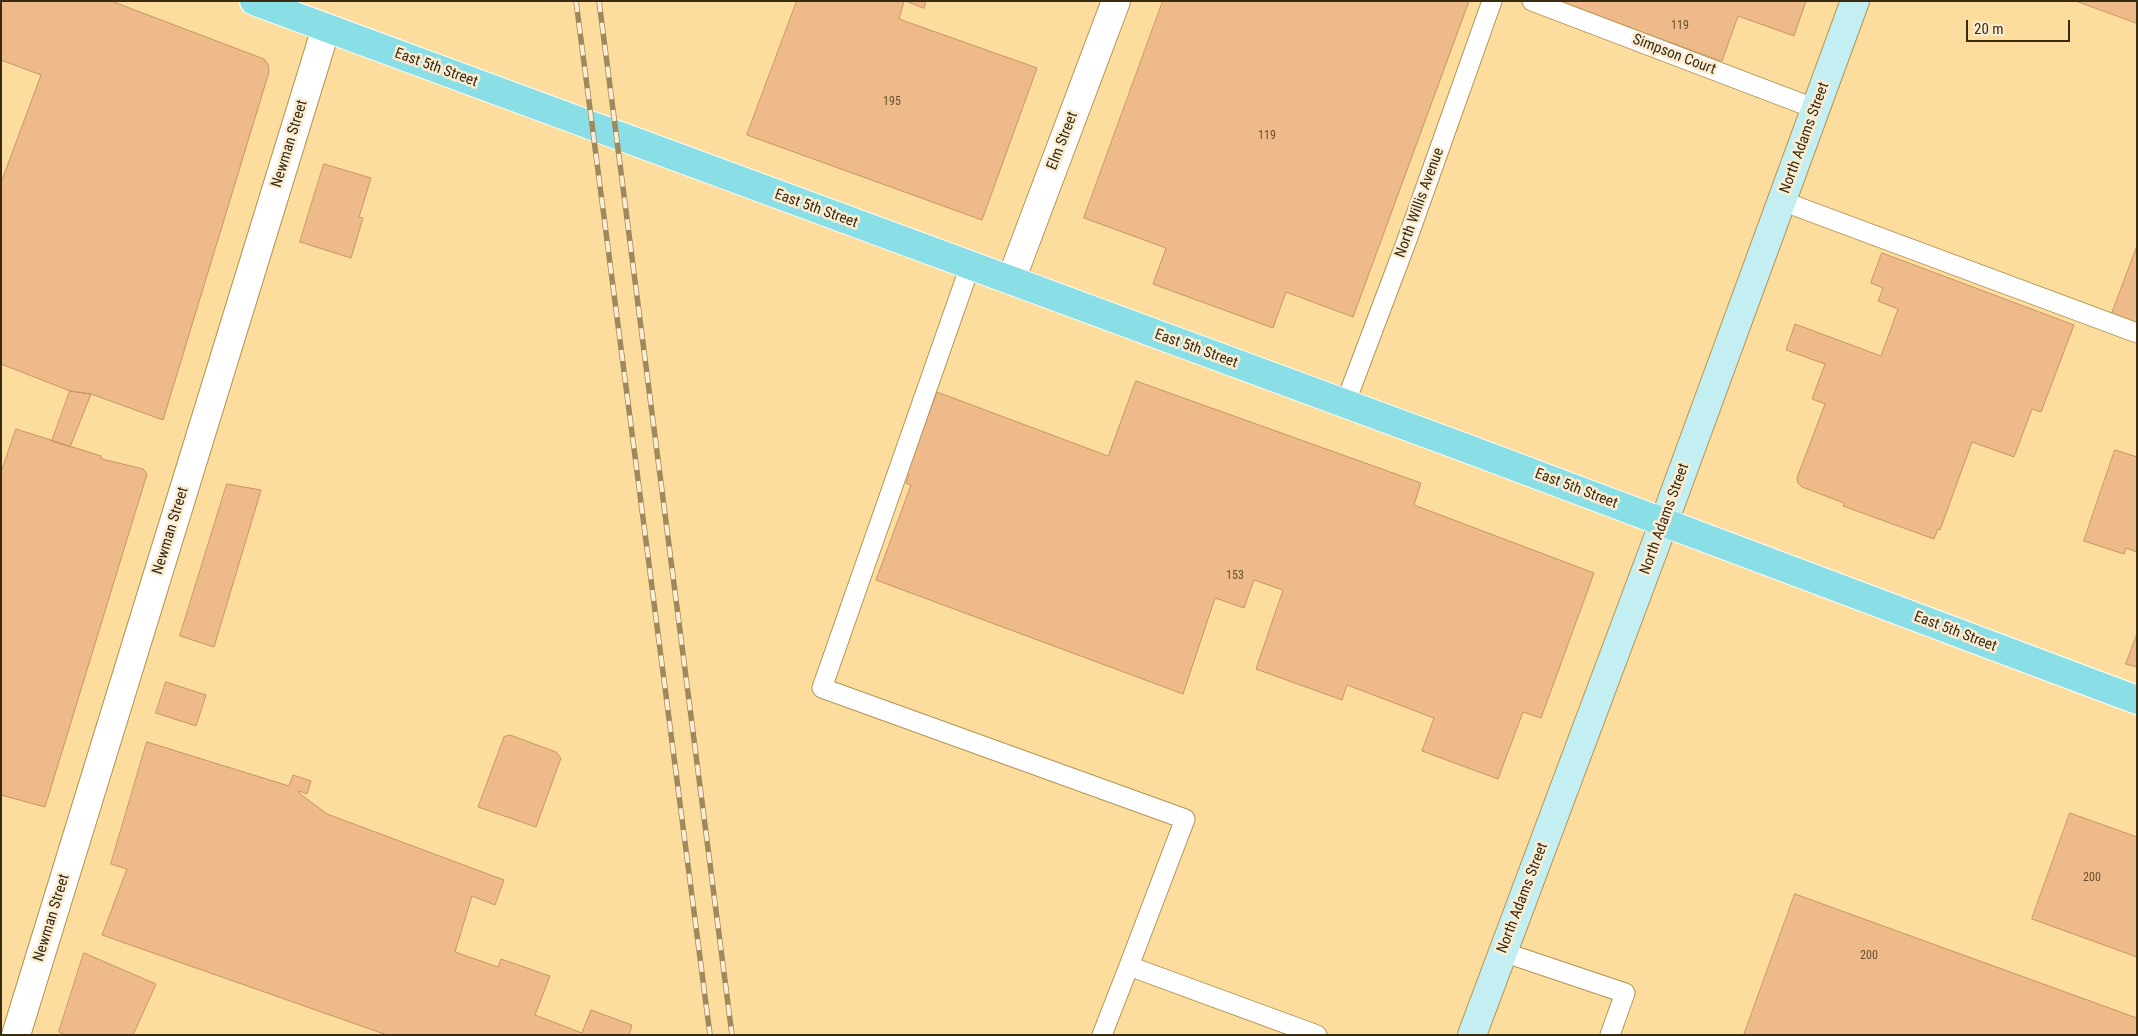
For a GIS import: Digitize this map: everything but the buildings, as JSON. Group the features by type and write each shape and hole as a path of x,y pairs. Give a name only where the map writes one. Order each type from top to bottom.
{"main road":[{"name":"East 5th Street","path":"254,1 1664,522 2137,700"},
{"name":"North Adams Street","path":"1472,1035 1664,522 1855,1"}],"street":[{"name":"Elm Street","path":"1011,280 1116,1"},
{"name":"Newman Street","path":"16,1035 326,28"}],"lane":[{"name":"North Willis Avenue","path":"1345,404 1407,240 1492,1"},
{"name":"Simpson Court","path":"1532,1 1816,109"},
{"path":"1782,201 2137,333"},
{"path":"970,266 822,688 1185,820 1102,1035"},
{"path":"1503,952 1625,993 1610,1035"},
{"path":"1129,966 1317,1035"}],"railway":[{"path":"576,1 710,1035"},
{"path":"599,1 732,1035"}]}
